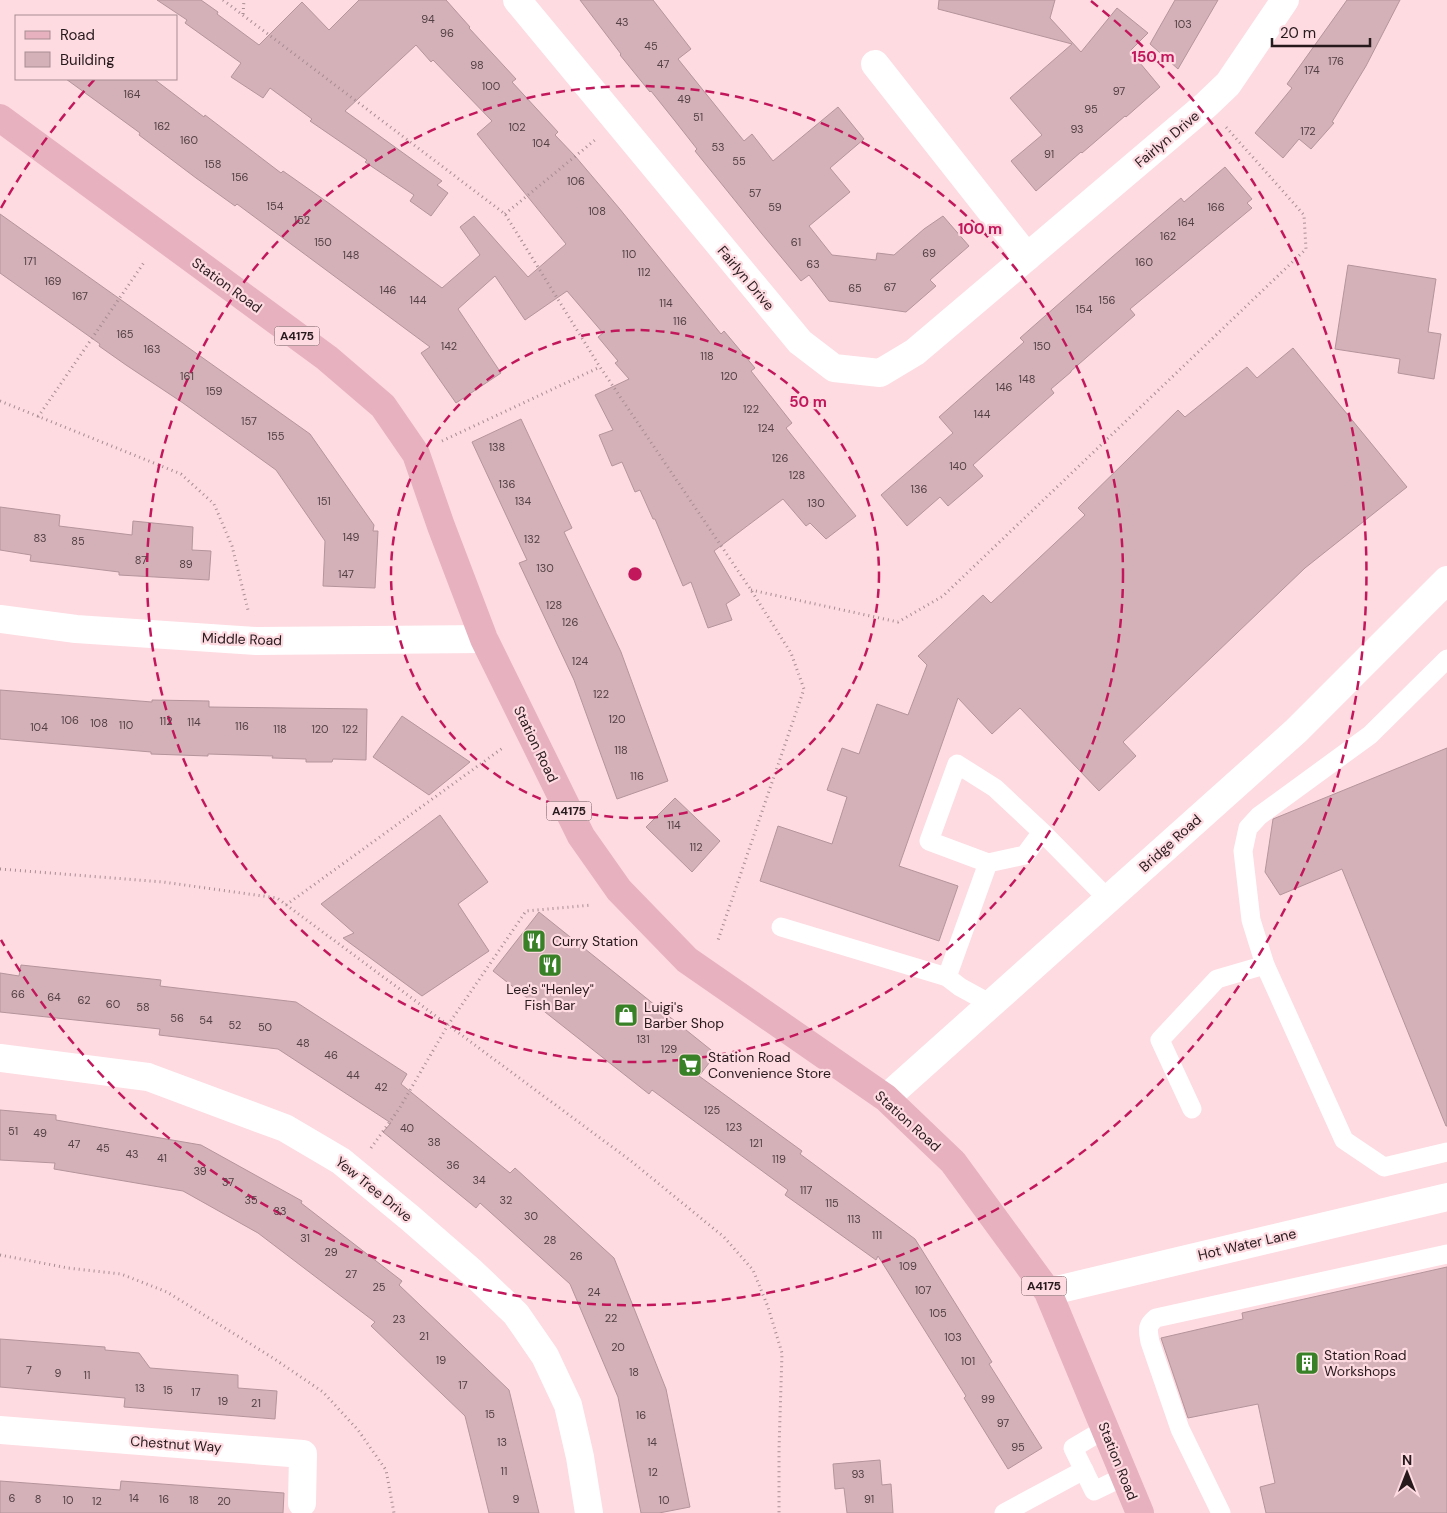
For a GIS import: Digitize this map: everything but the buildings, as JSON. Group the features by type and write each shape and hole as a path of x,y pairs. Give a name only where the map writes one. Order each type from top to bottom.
{"main road":[{"name":"Station Road","path":"0,118 327,358 383,406 416,454 484,639 581,836 619,890 687,960 886,1098 953,1162 1048,1292 1140,1513"}],"street":[{"name":"Fairlyn Drive","path":"516,0 800,342 834,368 880,373 916,352 1206,106 1228,84 1285,0"},
{"path":"875,64 1027,257"},
{"name":"Bridge Road","path":"886,1098 1296,731 1447,580"},
{"name":"Middle Road","path":"0,620 76,629 256,641 484,639"},
{"name":"Yew Tree Drive","path":"0,1058 148,1076 285,1128 341,1161 417,1224 516,1314 545,1356 568,1404 580,1457 589,1513"},
{"name":"Hot Water Lane","path":"1048,1292 1447,1196"},
{"name":"Chestnut Way","path":"0,1430 303,1454 302,1503"}],"lane":[{"path":"1447,659 1370,735 1259,816 1248,828 1243,851 1251,920 1265,965 1344,1140 1384,1167 1447,1152"},
{"path":"1042,832 1025,856 988,863 929,841 957,764 995,788 1042,832 1108,899"},
{"path":"947,977 988,863"},
{"path":"781,927 947,977 960,988 991,1004"},
{"path":"1192,1108 1160,1040 1217,979 1265,965"},
{"path":"1221,1513 1180,1429 1150,1342 1148,1329 1150,1323 1156,1318 1447,1254"},
{"path":"1105,1429 1073,1448 1094,1491 1125,1476"},
{"path":"1004,1513 1084,1470"}],"path":[{"path":"223,0 505,214 600,367 751,590 791,654 804,689 706,974"},
{"path":"243,15 244,0"},
{"path":"751,590 898,622 943,596 1306,249 1304,215 1206,106"},
{"path":"505,214 617,122"},
{"path":"38,417 162,237"},
{"path":"416,454 600,367"},
{"path":"0,401 181,474 214,504 232,546 256,641"},
{"path":"286,905 528,729"},
{"path":"0,869 163,882 276,898 631,1161 724,1237 753,1270 768,1307 782,1353 779,1513"},
{"path":"354,1172 399,1109 448,1025 526,911 630,900"},
{"path":"0,1255 68,1268 121,1274 167,1292 273,1358 323,1392 358,1430 386,1470 394,1513"}],"place":[{"name":"Curry Station","path":"534,941"},
{"name":"Lee's \"Henley\" Fish Bar","path":"550,965"},
{"name":"Luigi's Barber Shop","path":"626,1015"},
{"name":"Station Road Convenience Store","path":"690,1065"},
{"name":"Station Road Workshops","path":"1307,1363"}]}
